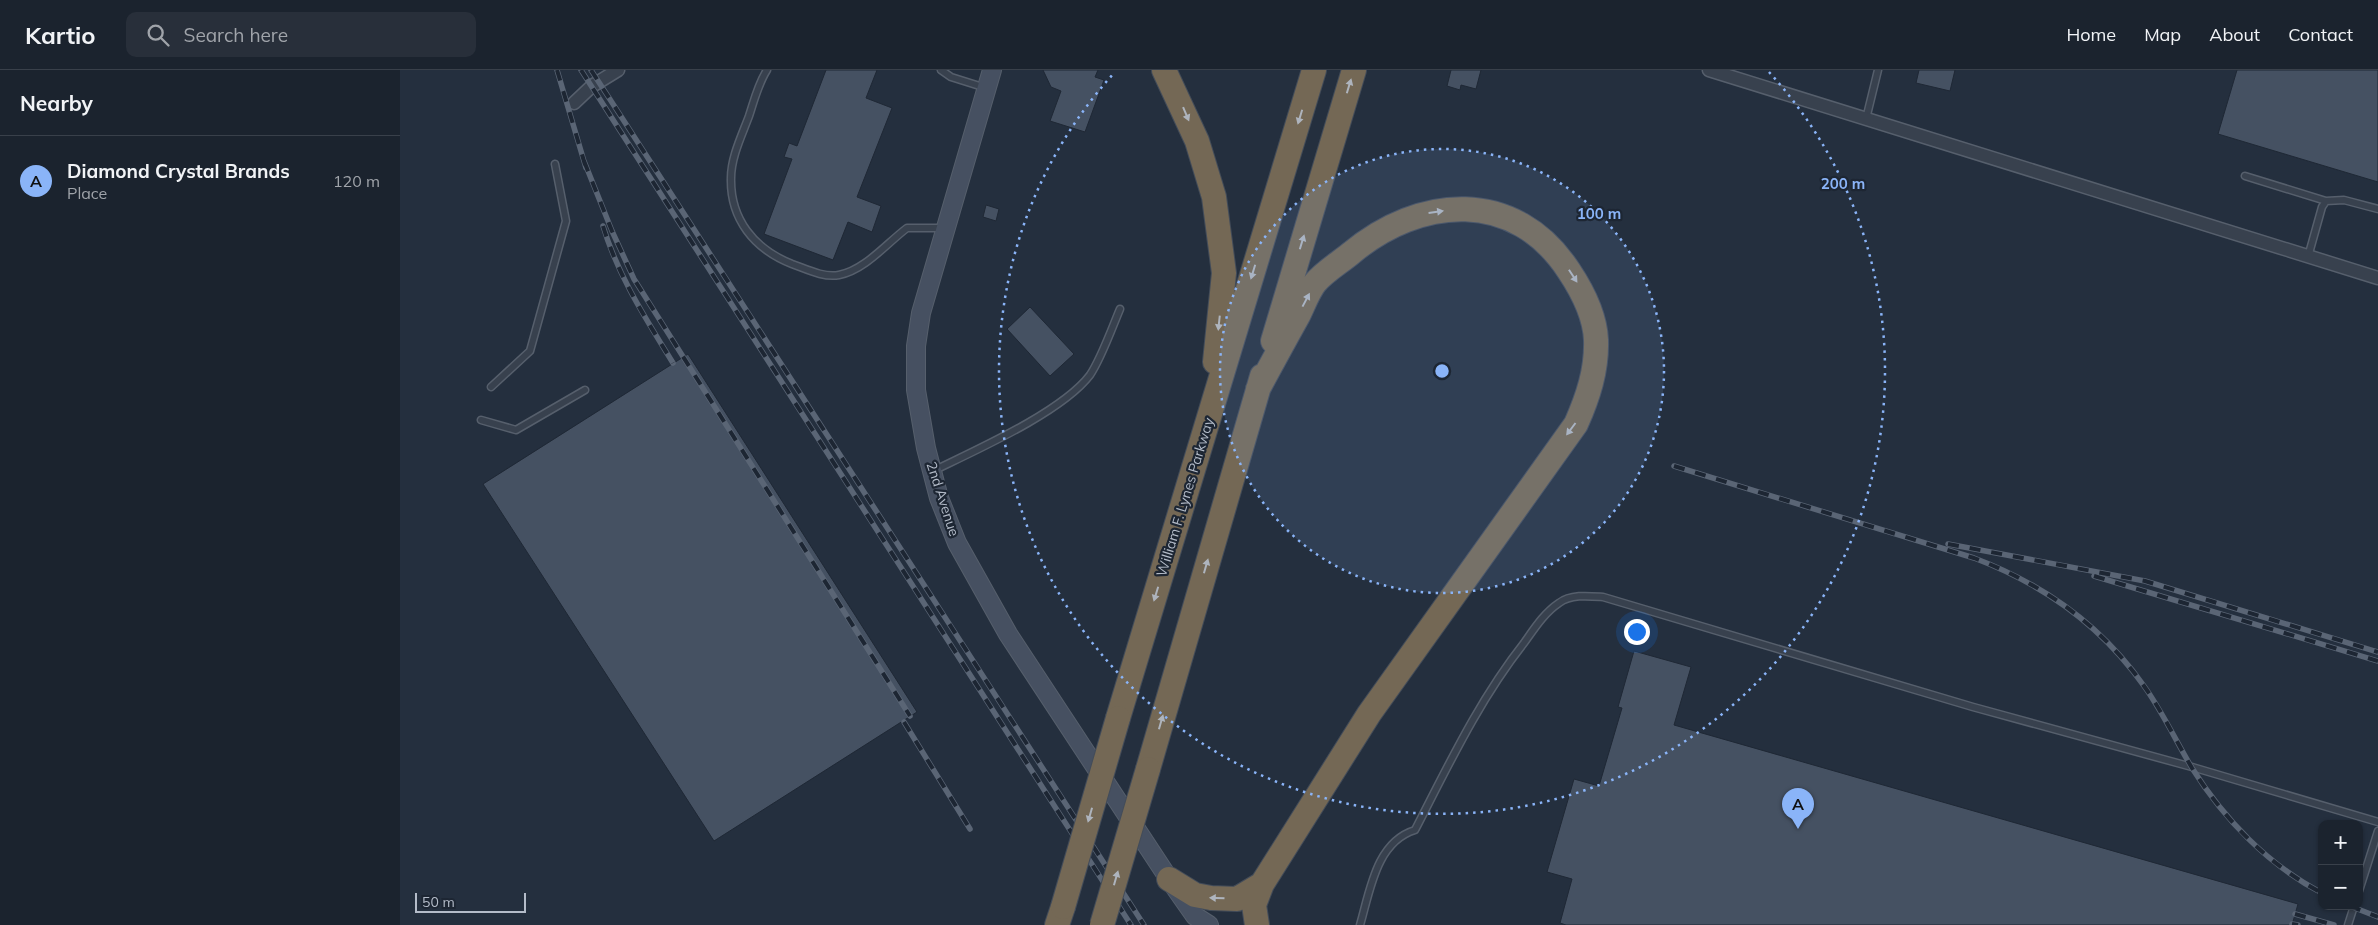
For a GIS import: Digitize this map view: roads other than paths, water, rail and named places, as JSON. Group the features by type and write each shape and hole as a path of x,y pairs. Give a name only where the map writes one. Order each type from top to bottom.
{"highway":[{"path":"1164,70 1197,141 1214,196 1224,273 1214,367 1214,403"},
{"name":"William F. Lynes Parkway","path":"1060,916 1314,70"},
{"path":"1102,925 1258,389 1354,70"},
{"path":"1257,925 1254,905 1262,884 1369,714 1576,424 1589,394 1594,369 1596,340 1592,314 1579,286 1559,255 1534,231 1498,214 1469,209 1434,211 1398,221 1364,242 1316,282 1258,389"},
{"path":"1169,879 1195,895 1211,898 1237,899 1262,884"}],"street":[{"path":"574,104 592,86 618,70"},
{"name":"2nd Avenue","path":"992,70 921,314 916,346 916,390 932,471 939,498 957,543 1008,634 1169,879 1195,916 1209,925"},
{"path":"1709,70 2378,278"}],"lane":[{"path":"766,70 739,143 731,177 734,206 740,224 756,243 778,258 816,273 838,276 858,268 907,228 946,228"},
{"path":"941,70 950,77 987,88"},
{"path":"1866,119 1878,70"},
{"path":"491,387 530,351 566,221 555,164"},
{"path":"2245,176 2326,201 2344,200 2378,209"},
{"path":"2308,257 2322,207 2326,201"},
{"path":"932,471 983,447 1064,401 1090,375 1120,309"},
{"path":"481,420 516,430 585,390"},
{"path":"1360,925 1377,869 1386,851 1403,834 1414,830 1476,713 1502,672 1546,614 1560,602 1582,595 1603,597 1973,707 2192,767 2378,822"},
{"path":"2363,878 2378,831"},
{"path":"2348,925 2353,910"}],"railway":[{"path":"557,70 586,168"},
{"path":"581,70 1131,925"},
{"path":"591,70 1144,925"},
{"path":"584,161 612,231 634,279 910,716"},
{"path":"603,226 616,262 625,280 673,363"},
{"path":"1674,466 1974,558 2024,580 2047,594 2090,626 2127,664 2151,696 2192,768 2233,823 2283,869 2318,891"},
{"path":"1948,544 2145,581 2378,652"},
{"path":"2094,576 2378,661"},
{"path":"904,722 970,829"},
{"path":"2360,910 2378,917"},
{"path":"2295,914 2334,925"},
{"path":"2292,924 2298,925"}],"place":[{"name":"Diamond Crystal Brands","path":"1798,829"}]}
